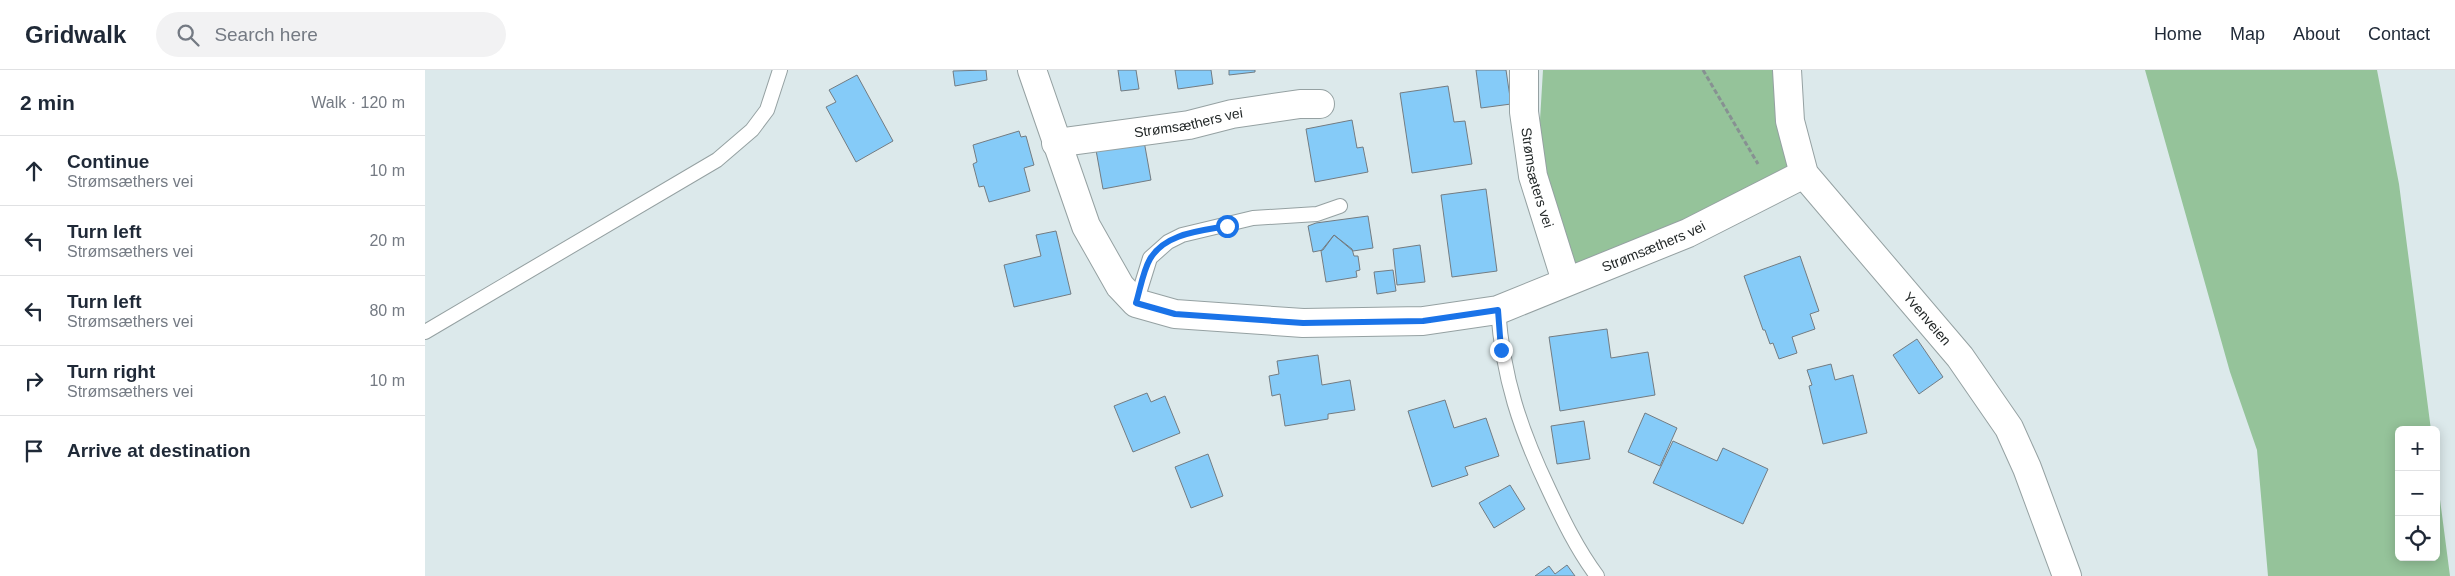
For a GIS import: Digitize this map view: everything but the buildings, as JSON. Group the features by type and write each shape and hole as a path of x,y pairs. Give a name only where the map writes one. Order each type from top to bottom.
{"street":[{"path":"1032,70 1086,226 1120,286 1136,303"},
{"name":"Strømsæters vei","path":"1524,70 1524,112 1533,176 1566,281"},
{"name":"Yvenveien","path":"1787,70 1790,121 1804,174 1960,357 2009,428 2027,468 2067,576"},
{"name":"Strømsæthers vei","path":"1056,143 1180,127 1232,114 1290,105 1320,104"},
{"name":"Strømsæthers vei","path":"1136,303 1175,314 1303,323 1423,321 1498,310 1688,233 1772,192 1804,174"}],"lane":[{"path":"425,332 717,160 737,145 767,110 780,70"},
{"path":"1136,303 1150,258 1168,242 1182,235 1253,218 1317,214 1340,206"},
{"path":"1498,310 1501,350 1525,440 1565,525 1585,560 1597,576"}],"path":[{"path":"1703,70 1752,150 1772,192"}],"green space":[{"path":"1543,70 1787,70 1804,174 1566,281 1539,137"},
{"path":"2145,70 2377,70 2399,184 2430,426 2395,426 2395,561 2440,561 2440,500 2450,576 2268,576 2257,450 2230,372"}],"route":[{"path":"1227,226 1182,235 1168,242 1150,258 1136,303 1175,314 1303,323 1423,321 1498,310 1501,350"}]}
